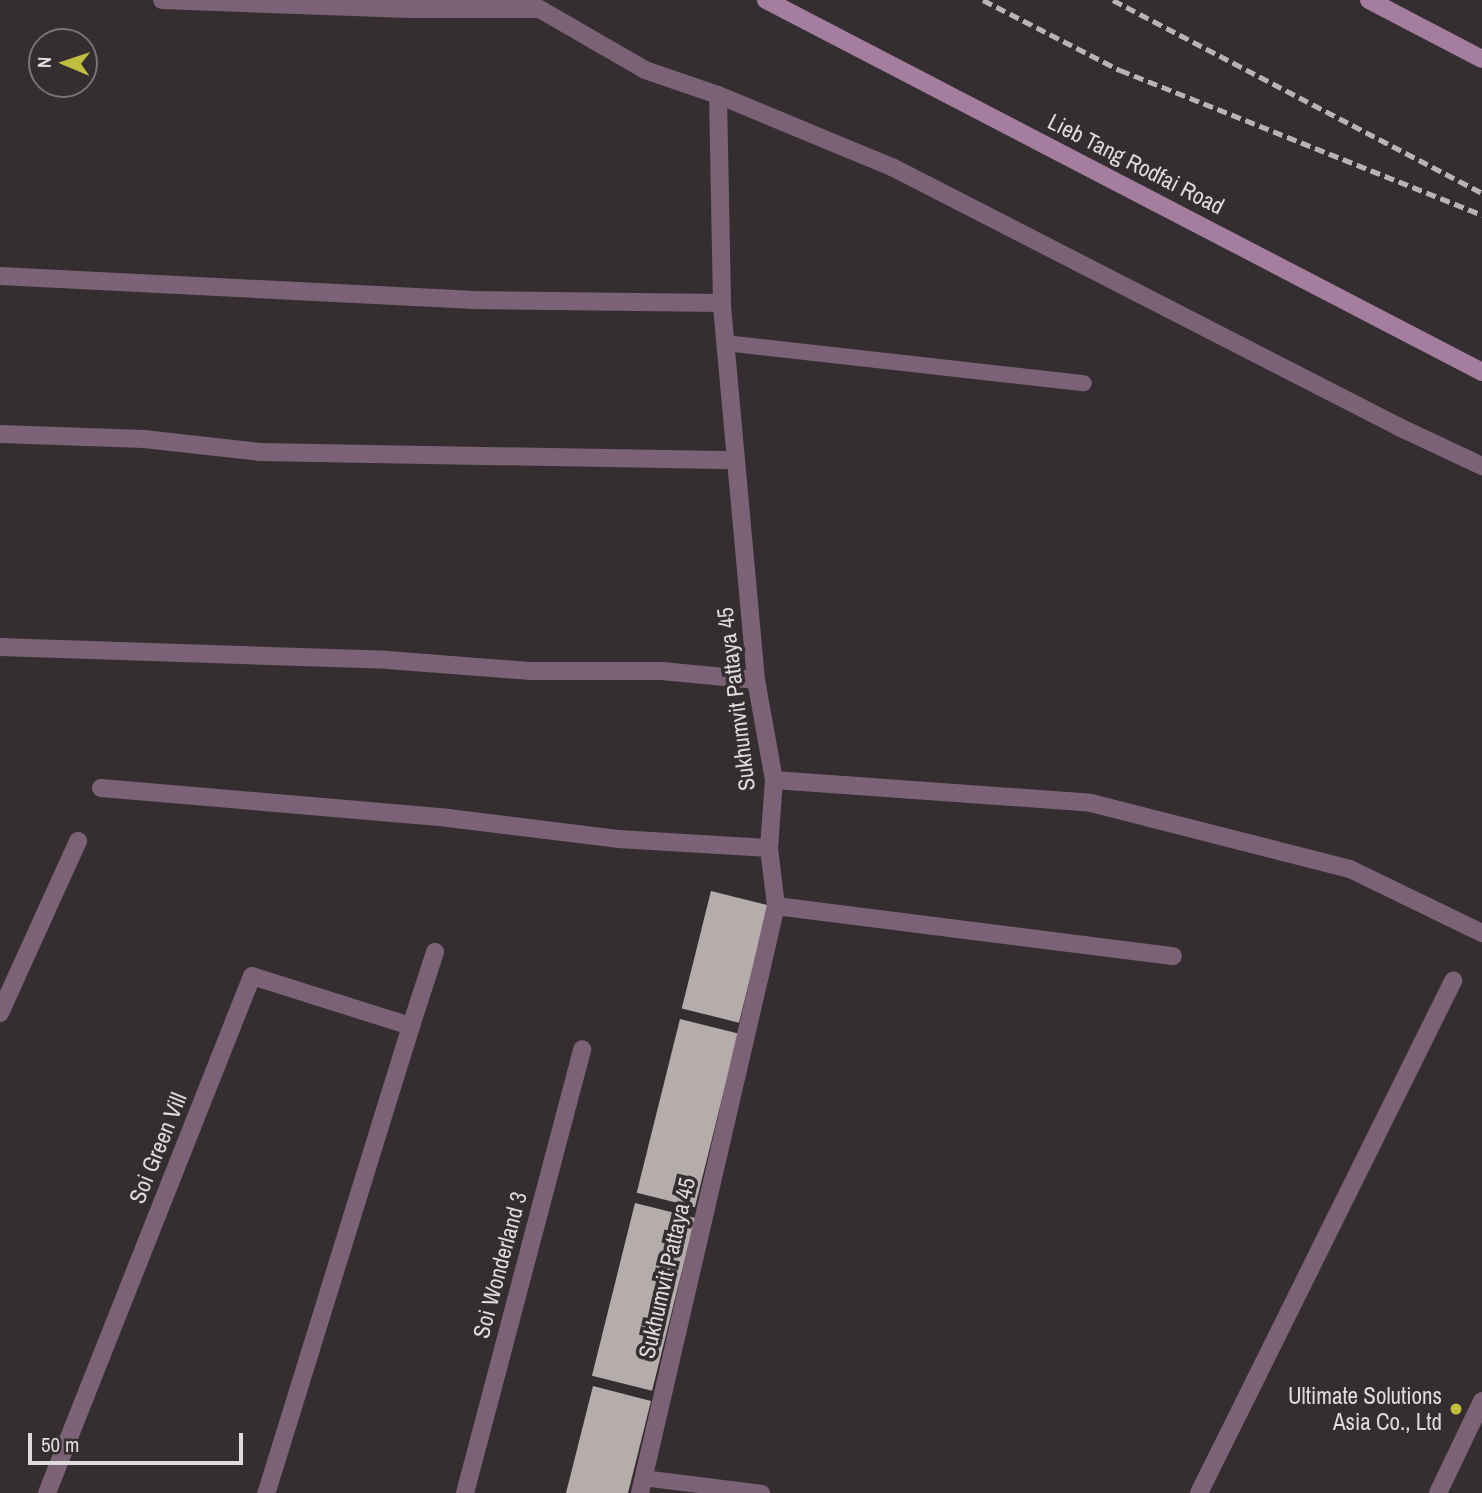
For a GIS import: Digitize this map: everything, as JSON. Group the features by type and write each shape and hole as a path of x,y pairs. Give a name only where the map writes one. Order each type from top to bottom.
{"street":[{"path":"162,0 410,9 531,5 645,71 718,95 892,167 1399,427 1482,466"},
{"name":"Lieb Tang Rodfai Road","path":"766,0 1482,372"},
{"path":"1369,0 1482,59"},
{"name":"Sukhumvit Pattaya 45","path":"641,1486 776,906 769,848 774,780 756,680 722,303 718,95"},
{"path":"0,276 470,300 722,303"},
{"path":"0,434 144,439 259,452 736,460"},
{"path":"0,647 387,660 529,671 662,671 756,680"},
{"path":"774,780 1091,803 1350,869 1482,933"},
{"path":"101,788 448,818 618,839 769,848"},
{"path":"0,1013 78,841"},
{"path":"776,906 1173,956"},
{"path":"266,1493 435,952"},
{"name":"Soi Green Vill","path":"47,1493 252,976 411,1026"},
{"path":"1199,1493 1453,981"},
{"name":"Soi Wonderland 3","path":"465,1493 582,1049"},
{"path":"1438,1493 1482,1401"}],"lane":[{"path":"726,343 1084,383"},
{"path":"641,1486 762,1493"}],"building":[{"path":"711,891 768,905 739,1023 682,1008"},
{"path":"680,1019 738,1034 695,1207 637,1193"},
{"path":"635,1203 695,1218 652,1391 592,1376"},
{"path":"593,1386 651,1401 628,1493 566,1493"}],"railway":[{"path":"983,0 1120,70 1482,215"},
{"path":"1113,0 1482,193"}],"place":[{"name":"Ultimate Solutions Asia Co., Ltd","path":"1456,1409"}]}
